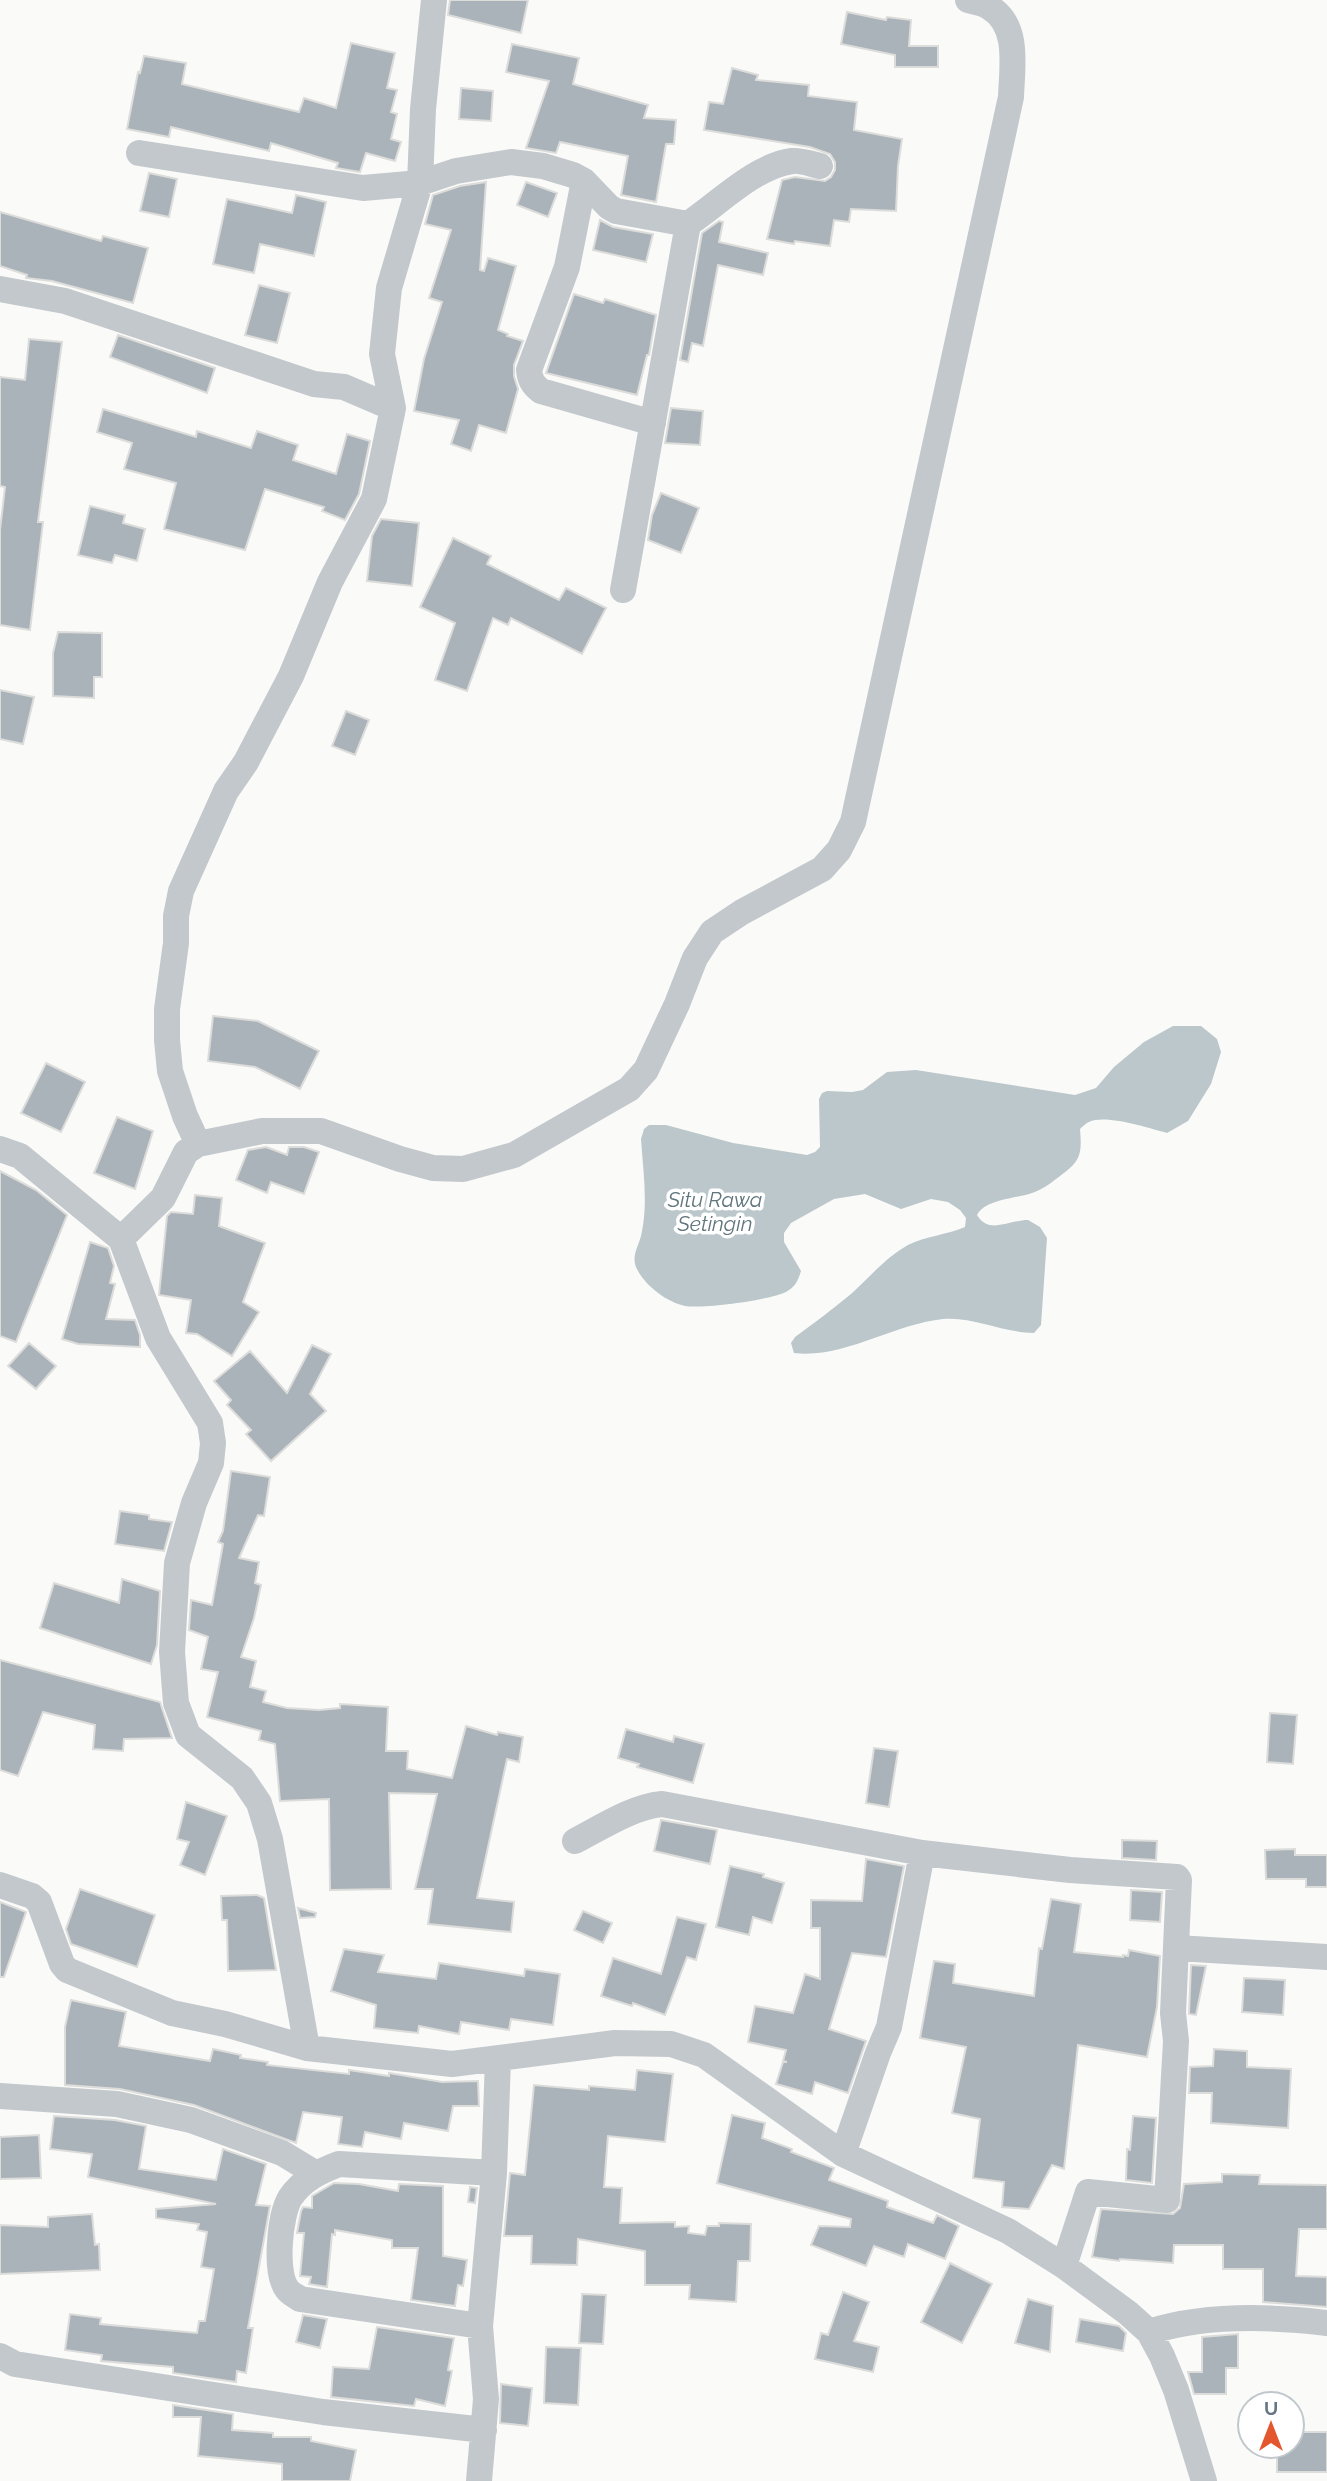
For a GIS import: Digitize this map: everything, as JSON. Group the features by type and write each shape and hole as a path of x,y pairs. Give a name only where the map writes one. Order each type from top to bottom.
{"street":[{"path":"198,1144 185,1116 170,1071 167,1040 167,1009 181,891 226,791 246,762 284,688 330,582 374,499 393,408 382,354 389,288 421,183 423,109 434,0"},
{"path":"121,1238 163,1198 186,1152 198,1144 262,1131 321,1131 433,1168 463,1169 514,1155 629,1088 646,1070 695,958 712,932 742,912 822,869 839,850 853,822 1011,97 1013,47 1005,22 989,7 968,0"},
{"path":"139,153 363,188 421,183 456,171 511,162 543,166 584,181 608,207 616,211 688,224"},
{"path":"623,590 688,224 773,166 795,160 820,166"},
{"path":"584,181 568,267 529,370 530,379 541,391 653,423"},
{"path":"0,289 65,301 314,384 344,387 393,408"},
{"path":"0,1149 20,1156 121,1238 158,1338 210,1423 213,1443 211,1463 194,1503 177,1563 172,1652 176,1703 188,1735 242,1778 259,1802 270,1839 307,2049"},
{"path":"575,1841 649,1805 662,1804 922,1853 1070,1870 1177,1877 1180,1885 1173,2013 1176,2041 1167,2200 1088,2192 1064,2266"},
{"path":"842,2154 889,2027 922,1853"},
{"path":"0,1885 32,1896 38,1902 66,1970 172,2013 225,2024 307,2049 453,2064 615,2043 671,2045 704,2055 842,2154 1007,2231 1064,2266 1128,2313 1149,2332 1176,2390 1204,2481"},
{"path":"1177,1948 1327,1957"},
{"path":"479,2481 486,2399 480,2326 494,2173 498,2059"},
{"path":"0,2095 117,2104 191,2120 282,2153 315,2173"},
{"path":"480,2326 300,2299 286,2288 280,2267 279,2243 289,2199 315,2173 339,2164 494,2173"},
{"path":"1149,2332 1200,2321 1248,2319 1327,2323"},
{"path":"0,2356 15,2364 323,2412 485,2430"}],"water":[{"name":"Situ Rawa Setingin","path":"1173,1026 1201,1026 1217,1039 1221,1052 1211,1084 1188,1121 1167,1133 1116,1121 1096,1120 1088,1123 1080,1129 1079,1156 1067,1171 1040,1190 994,1203 977,1215 982,1221 993,1225 1028,1220 1040,1227 1047,1238 1041,1325 1034,1333 966,1320 943,1319 906,1327 831,1351 794,1353 791,1343 795,1337 851,1294 892,1256 915,1242 965,1227 966,1218 960,1210 948,1202 931,1199 901,1209 865,1194 834,1199 791,1223 784,1233 784,1242 801,1271 800,1275 789,1290 766,1298 720,1305 685,1306 658,1293 642,1277 636,1266 635,1256 645,1209 641,1139 644,1129 649,1125 666,1125 733,1143 807,1155 820,1147 819,1099 822,1093 827,1091 863,1090 887,1072 916,1070 1075,1095 1096,1088 1114,1067 1144,1042"}],"building":[{"path":"450,0 528,0 521,33 448,15"},
{"path":"847,12 886,20 887,17 911,20 909,46 938,46 938,67 895,67 895,55 841,44"},
{"path":"351,43 395,53 387,88 397,90 391,112 397,114 391,139 401,142 395,161 366,153 360,172 336,168 338,163 271,143 269,151 171,127 169,137 127,129 138,72 140,73 144,56 186,63 182,84 299,112 304,98 336,108"},
{"path":"512,44 579,58 573,84 648,105 644,118 676,120 674,144 666,144 656,202 621,195 628,156 560,142 556,153 526,148 549,81 506,72"},
{"path":"732,68 758,75 756,80 809,85 808,96 857,102 854,130 902,139 896,211 851,209 849,222 834,220 830,246 767,239 782,180 795,177 825,181 835,170 835,162 830,154 810,147 704,130 709,102 723,104"},
{"path":"461,88 493,91 491,121 459,119"},
{"path":"149,173 177,179 169,217 140,211"},
{"path":"486,182 480,270 484,271 488,258 516,266 498,330 523,341 514,365 518,389 506,433 479,425 471,451 451,444 459,420 414,411 424,359 442,302 429,298 451,230 425,224 433,195 460,186"},
{"path":"526,182 557,193 548,217 517,205"},
{"path":"296,195 326,202 314,256 260,244 254,273 213,264 227,199 292,213"},
{"path":"0,212 101,241 103,236 148,248 133,303 52,281 26,278 27,275 0,266"},
{"path":"600,220 613,227 653,234 646,262 593,250"},
{"path":"719,221 723,222 719,242 768,253 763,275 718,265 703,346 692,343 688,362 680,360 702,233"},
{"path":"259,285 290,293 277,343 245,335"},
{"path":"574,294 603,303 605,299 656,315 649,355 637,395 546,373"},
{"path":"118,335 215,368 207,393 110,357"},
{"path":"29,339 62,342 38,522 43,522 30,630 0,625 0,530 5,487 0,486 0,377 25,380"},
{"path":"671,408 703,411 700,445 665,443"},
{"path":"103,409 196,437 197,431 251,448 257,431 298,445 293,460 336,474 347,434 370,441 359,494 345,520 322,511 324,507 265,489 245,550 164,529 176,483 124,469 132,443 97,432"},
{"path":"661,493 699,508 681,553 648,540 652,515"},
{"path":"90,506 125,515 123,523 145,529 137,561 115,555 112,563 78,555"},
{"path":"381,519 419,523 412,586 367,581 372,536"},
{"path":"453,538 491,556 487,564 559,600 566,588 606,608 582,654 511,618 508,625 493,618 467,691 435,680 455,623 420,607"},
{"path":"58,632 102,633 102,677 94,677 94,698 53,696 53,653"},
{"path":"0,690 34,697 23,744 0,739"},
{"path":"346,711 369,720 355,755 332,746"},
{"path":"213,1016 258,1021 319,1051 300,1089 255,1067 208,1061"},
{"path":"46,1063 85,1082 61,1132 21,1113"},
{"path":"117,1117 153,1131 135,1189 94,1173"},
{"path":"266,1147 287,1155 289,1147 304,1147 319,1152 304,1194 271,1182 267,1193 236,1180 248,1150"},
{"path":"0,1171 36,1190 67,1215 16,1342 0,1336"},
{"path":"195,1195 222,1198 219,1226 265,1243 243,1302 259,1312 232,1356 197,1334 186,1333 191,1300 159,1295 167,1216 171,1212 193,1214"},
{"path":"90,1242 108,1248 114,1266 110,1283 115,1284 106,1319 135,1320 140,1335 140,1347 78,1344 62,1339"},
{"path":"29,1343 56,1366 36,1389 8,1366"},
{"path":"312,1345 331,1354 310,1394 326,1411 271,1461 246,1434 251,1430 227,1405 231,1400 214,1381 250,1351 287,1393"},
{"path":"231,1471 270,1477 264,1516 258,1515 239,1558 259,1562 255,1583 261,1585 241,1657 256,1661 250,1687 266,1691 263,1702 287,1708 319,1710 340,1708 340,1704 388,1707 386,1751 408,1751 407,1769 452,1778 466,1726 497,1735 498,1732 523,1737 519,1762 507,1759 477,1898 514,1902 511,1932 428,1924 433,1889 415,1889 437,1794 389,1793 391,1889 330,1890 329,1799 280,1801 275,1744 259,1740 261,1731 207,1717 218,1672 201,1669 208,1637 189,1630 191,1600 212,1605 223,1544 218,1542 223,1531"},
{"path":"120,1511 172,1522 164,1551 115,1544"},
{"path":"122,1579 160,1591 157,1645 151,1664 40,1628 54,1583 119,1603"},
{"path":"0,1660 160,1702 172,1738 124,1739 123,1751 93,1749 95,1725 43,1712 18,1776 0,1770"},
{"path":"1270,1713 1297,1715 1293,1764 1267,1762"},
{"path":"626,1729 673,1742 674,1736 704,1744 693,1783 637,1767 639,1764 618,1758"},
{"path":"874,1748 898,1751 889,1807 866,1803"},
{"path":"186,1802 227,1816 205,1875 180,1865 189,1842 177,1839"},
{"path":"661,1820 717,1830 710,1864 654,1851"},
{"path":"1122,1840 1157,1841 1156,1860 1122,1858"},
{"path":"1295,1849 1295,1855 1327,1855 1327,1887 1306,1887 1306,1879 1266,1879 1265,1850"},
{"path":"866,1859 904,1866 886,1957 852,1953 829,2029 866,2041 848,2093 815,2082 812,2094 776,2084 783,2062 787,2062 783,2061 786,2050 748,2042 755,2006 793,2013 805,1974 820,1979 820,1928 811,1928 811,1900 862,1901"},
{"path":"730,1866 764,1874 763,1877 784,1883 772,1923 753,1917 749,1935 716,1927"},
{"path":"80,1889 155,1915 137,1967 71,1944 66,1929"},
{"path":"1131,1890 1162,1892 1160,1922 1130,1920"},
{"path":"257,1895 264,1898 276,1970 228,1971 227,1920 222,1920 221,1896"},
{"path":"1051,1899 1081,1904 1074,1952 1123,1957 1128,1956 1129,1950 1160,1956 1157,2007 1147,2057 1078,2045 1064,2169 1052,2165 1029,2209 1002,2207 1004,2182 973,2178 980,2119 952,2113 966,2047 920,2038 934,1961 955,1964 953,1983 1034,1996 1039,1948 1042,1949"},
{"path":"0,1902 26,1912 4,1977 0,1977"},
{"path":"298,1908 316,1913 315,1917 300,1918"},
{"path":"583,1911 612,1923 603,1943 574,1930"},
{"path":"677,1917 706,1924 696,1960 687,1957 665,2015 633,2003 632,2006 601,1996 613,1958 661,1974"},
{"path":"344,1949 384,1955 378,1972 436,1979 439,1963 524,1976 525,1969 560,1974 553,2025 511,2019 509,2030 461,2022 459,2034 419,2026 418,2033 374,2028 376,2005 331,1991"},
{"path":"1191,1965 1206,1966 1196,2015 1189,2014"},
{"path":"1244,1978 1285,1980 1283,2015 1242,2012"},
{"path":"71,2000 126,2012 119,2046 210,2061 213,2049 241,2055 240,2058 268,2062 267,2065 349,2074 349,2070 389,2076 389,2073 442,2082 478,2081 479,2106 453,2106 448,2131 404,2123 401,2139 365,2132 362,2147 338,2144 342,2117 303,2112 296,2143 194,2105 120,2089 65,2085 65,2027"},
{"path":"1214,2049 1247,2051 1247,2067 1291,2069 1288,2128 1211,2123 1212,2093 1189,2093 1190,2067 1213,2066"},
{"path":"637,2070 673,2074 665,2142 608,2136 604,2187 622,2188 620,2223 675,2222 675,2227 689,2226 688,2233 705,2235 707,2226 719,2226 719,2223 751,2224 750,2261 738,2261 736,2302 689,2299 690,2285 645,2285 645,2251 578,2239 577,2265 531,2264 532,2236 504,2236 510,2173 525,2175 534,2085 589,2090 589,2086 635,2090"},
{"path":"732,2115 765,2123 762,2138 834,2168 829,2180 888,2201 887,2207 933,2223 937,2215 959,2226 945,2259 908,2244 904,2257 874,2246 866,2266 811,2245 819,2226 850,2227 851,2219 717,2183"},
{"path":"54,2116 115,2120 146,2126 139,2169 216,2180 223,2149 266,2164 256,2205 270,2206 248,2328 253,2328 246,2373 237,2371 236,2382 173,2373 173,2367 101,2361 102,2355 65,2350 70,2314 101,2318 100,2324 197,2333 199,2321 205,2321 214,2269 201,2267 207,2232 197,2230 199,2224 156,2218 156,2209 216,2204 88,2177 92,2154 50,2149"},
{"path":"1133,2116 1156,2118 1152,2183 1126,2180 1127,2149 1130,2150"},
{"path":"39,2135 41,2178 0,2179 0,2137"},
{"path":"1222,2174 1260,2175 1259,2184 1327,2185 1327,2229 1299,2229 1296,2276 1327,2277 1327,2307 1263,2302 1263,2269 1223,2269 1223,2245 1174,2245 1173,2263 1092,2257 1101,2209 1173,2214 1180,2208 1184,2184 1222,2182"},
{"path":"334,2183 359,2184 398,2191 399,2184 443,2186 443,2256 467,2260 463,2286 458,2285 455,2306 411,2300 418,2248 392,2248 392,2240 335,2230 335,2235 332,2234 327,2287 309,2284 311,2277 300,2276 304,2233 297,2233 301,2211 303,2207 312,2208 312,2196"},
{"path":"470,2187 477,2188 475,2203 468,2202"},
{"path":"92,2214 95,2245 99,2244 100,2270 0,2274 0,2225 48,2227 48,2217"},
{"path":"950,2263 992,2284 962,2343 921,2322"},
{"path":"843,2292 869,2302 854,2341 879,2347 873,2372 815,2359 821,2333 828,2335"},
{"path":"582,2294 606,2295 603,2344 579,2343"},
{"path":"1028,2299 1053,2306 1050,2352 1015,2343"},
{"path":"303,2315 327,2319 320,2348 296,2342"},
{"path":"1080,2319 1119,2326 1126,2333 1123,2351 1076,2342"},
{"path":"377,2327 454,2338 448,2370 452,2371 445,2406 416,2399 414,2406 331,2397 333,2367 369,2369"},
{"path":"1238,2334 1238,2368 1226,2368 1226,2394 1194,2394 1188,2372 1202,2372 1202,2337"},
{"path":"546,2347 581,2348 578,2405 544,2403"},
{"path":"501,2384 532,2388 528,2426 500,2423"},
{"path":"173,2405 233,2414 232,2430 273,2433 273,2437 311,2437 311,2441 356,2450 350,2481 282,2481 282,2464 198,2456 201,2417 173,2417"},
{"path":"1306,2432 1327,2432 1327,2472 1277,2472 1277,2460 1306,2460"}]}
